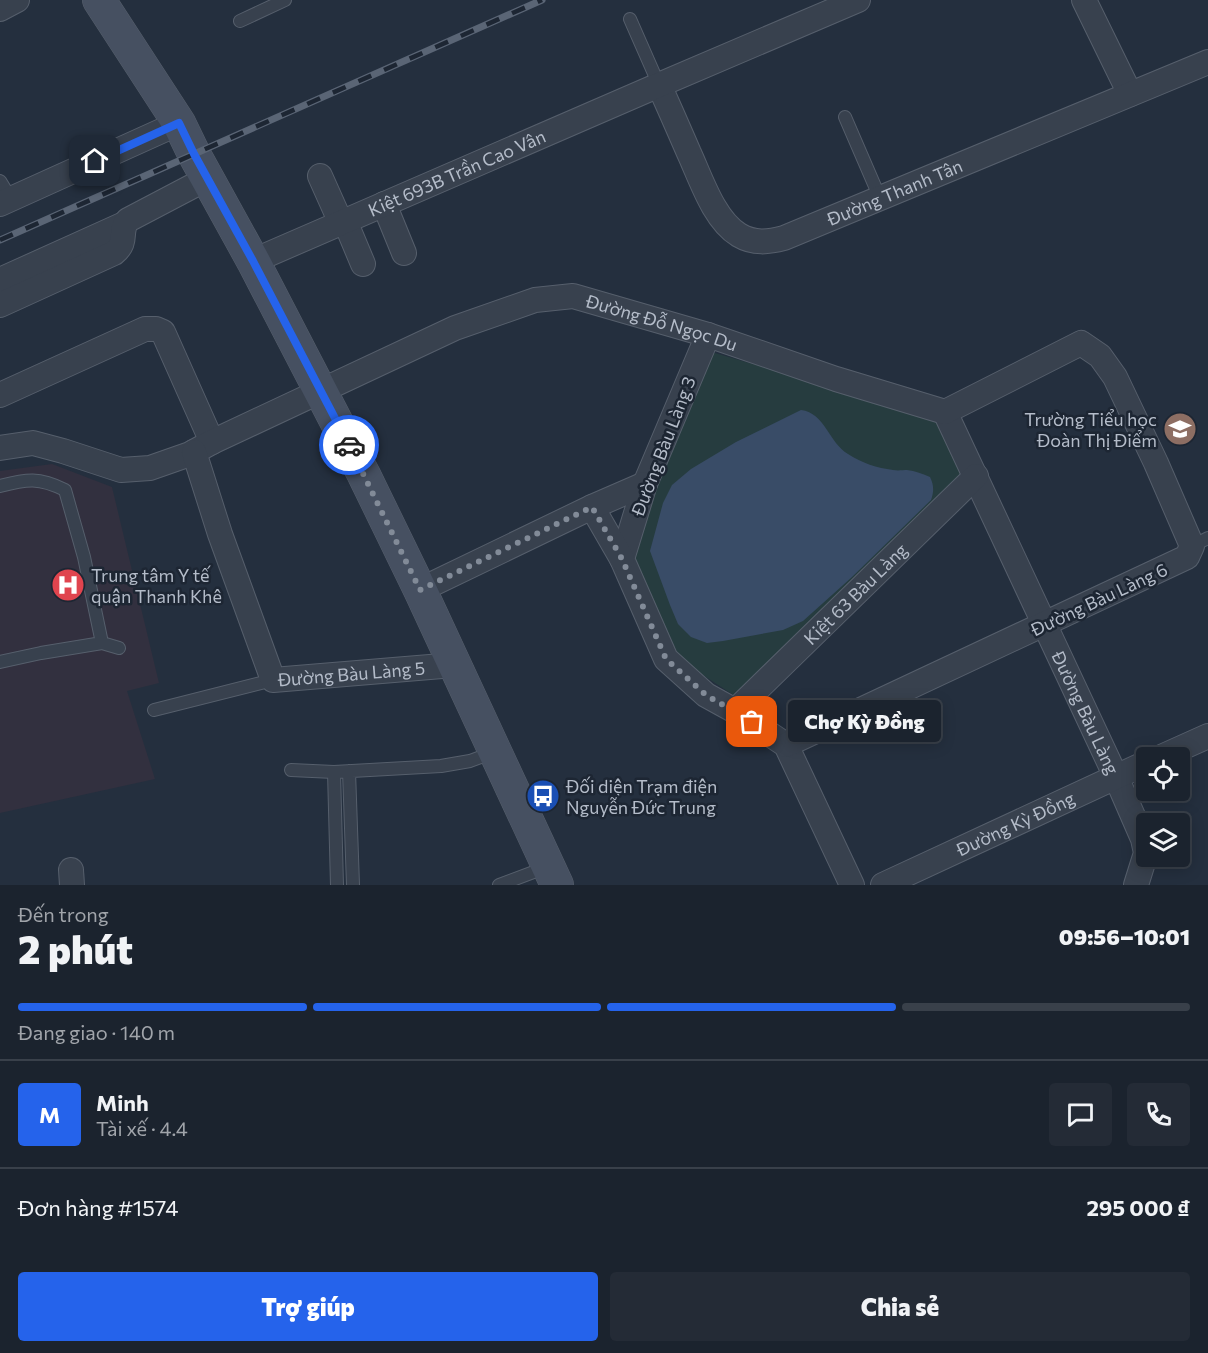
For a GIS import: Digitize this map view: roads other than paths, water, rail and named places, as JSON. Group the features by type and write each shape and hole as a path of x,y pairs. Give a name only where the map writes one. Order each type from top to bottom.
{"street":[{"path":"0,9 16,0"},
{"path":"99,0 179,123 321,391 420,590 553,876"},
{"name":"Kiệt 693B Trần Cao Vân","path":"253,261 858,0"},
{"path":"1084,0 1130,94"},
{"name":"Đường Thanh Tân","path":"659,85 712,204 729,229 755,242 784,238 1208,62"},
{"path":"4,195 179,123"},
{"path":"320,176 363,264"},
{"path":"0,280 124,224 135,215 208,178"},
{"path":"384,204 404,253"},
{"path":"0,305 114,253 122,244 124,224"},
{"name":"Đường Đỗ Ngọc Du","path":"0,448 33,443 121,470 150,468 203,447 455,328 535,300 573,296 708,335 836,379 945,411"},
{"path":"0,395 145,329 156,328 163,332 203,447"},
{"name":"Đường Bàu Làng 3","path":"622,559 645,484 708,335"},
{"name":"Đường Bàu Làng 6","path":"786,746 1187,557 1200,542 1156,463 1115,377 1100,356 1081,343 945,411"},
{"name":"Đường Bàu Làng","path":"945,411 1143,839 1146,853 1136,885"},
{"name":"Đường Bàu Làng 5","path":"203,447 220,534 273,680 454,664"},
{"name":"Kiệt 63 Bàu Làng","path":"735,711 976,476"},
{"path":"420,590 645,484"},
{"path":"592,507 622,559 666,659 706,695 735,711 786,746 852,885"},
{"path":"1184,747 1208,736"},
{"name":"Đường Kỳ Đồng","path":"884,885 1136,768"}],"lane":[{"path":"240,21 285,0"},
{"path":"630,19 659,85"},
{"path":"845,117 880,198"},
{"path":"0,486 25,480 50,483 65,490 84,557 102,643"},
{"path":"0,662 102,643 119,648"},
{"path":"154,710 273,680"},
{"path":"291,770 334,772 441,766 470,761 494,752"},
{"path":"349,771 353,885"},
{"path":"334,772 337,885"},
{"path":"500,885 553,876"}],"water":[{"path":"801,410 816,417 842,449 859,460 881,468 910,470 930,477 933,488 931,500 803,621 783,630 723,641 707,643 691,637 678,624 650,551 663,503 672,485 691,469 736,442"}],"railway":[{"path":"0,240 542,0"}],"place":[{"name":"Trường Tiểu học Đoàn Thị Điểm","path":"1180,429"},
{"name":"Trung tâm Y tế quận Thanh Khê","path":"68,585"},
{"name":"Chợ Kỳ Đồng","path":"752,722"},
{"name":"Đối diện Trạm điện Nguyễn Đức Trung","path":"543,796"}]}
